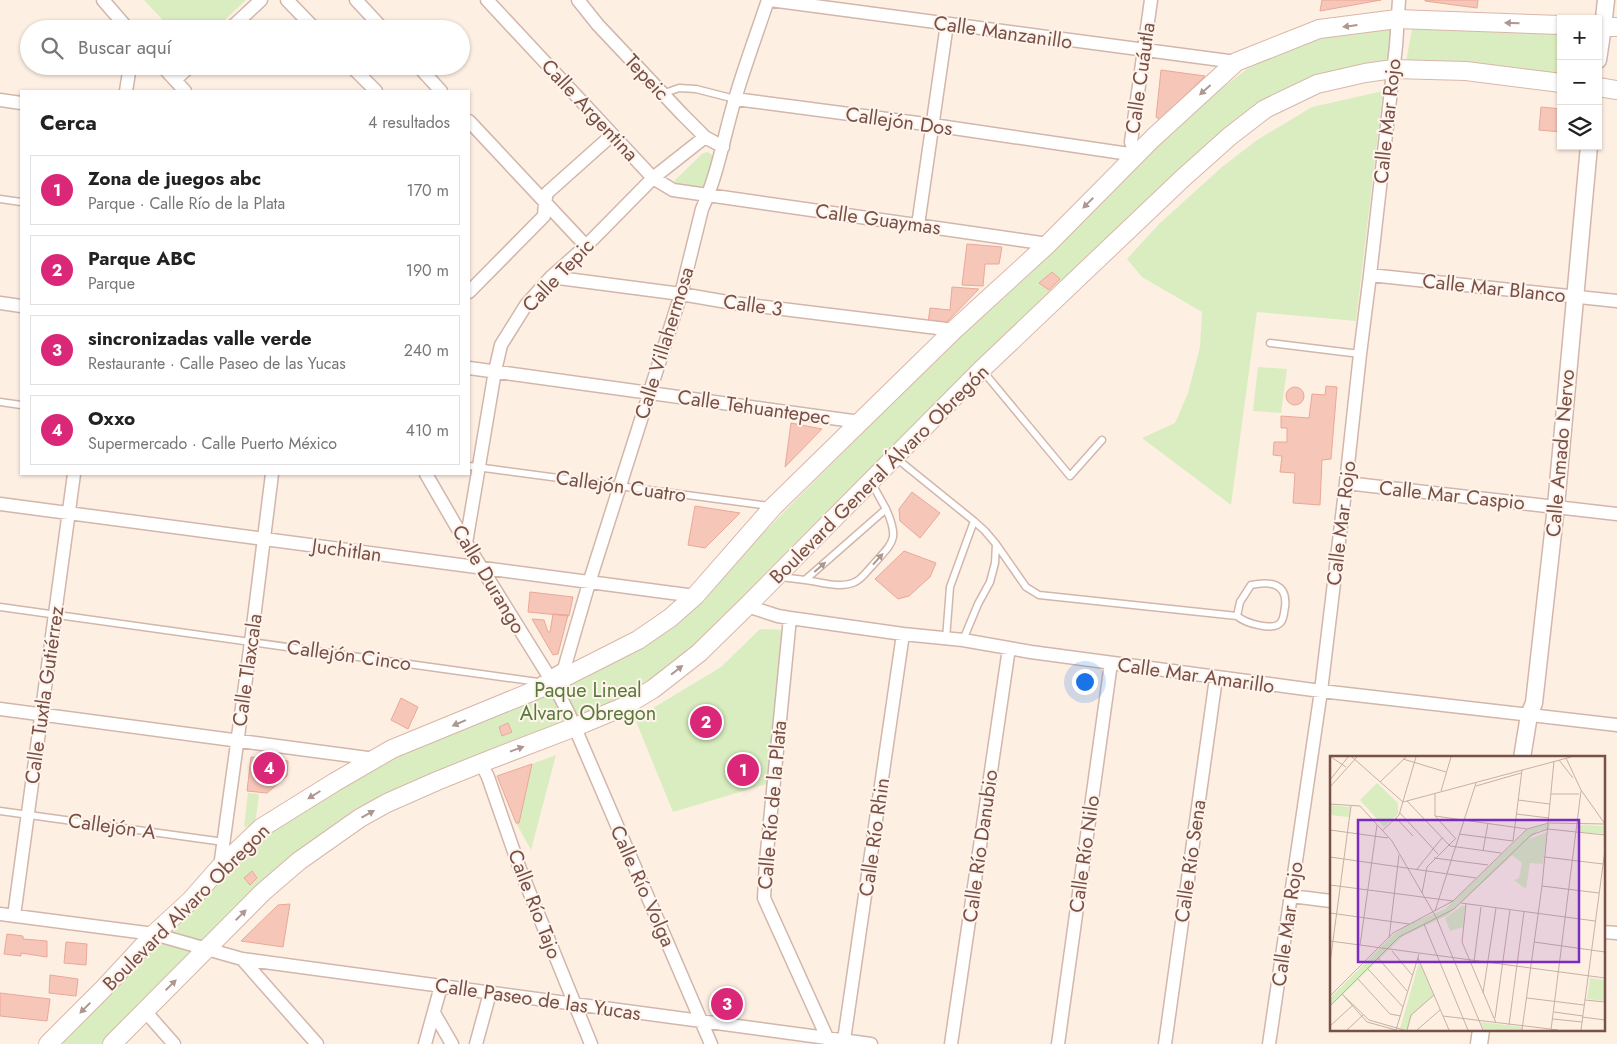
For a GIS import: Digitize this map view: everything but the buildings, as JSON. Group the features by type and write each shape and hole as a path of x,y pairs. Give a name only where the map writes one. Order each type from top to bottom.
{"main road":[{"path":"550,681 638,640 670,618 695,596 774,507 860,422 954,330 1048,244 1136,154 1236,62 1319,29 1397,19 1557,26"},
{"name":"Boulevard General Álvaro Obregón","path":"207,949 299,861 360,818 387,803 623,706 653,689 699,653 981,370 1183,178 1230,136 1265,109 1317,84 1393,69 1466,71 1557,82"},
{"path":"1602,88 1617,90"},
{"name":"Boulevard Alvaro Obregon","path":"48,1044 220,867 261,828 392,749 550,681"},
{"path":"112,1044 207,949"}],"street":[{"path":"103,0 120,20"},
{"path":"240,20 261,0"},
{"path":"287,0 306,20"},
{"path":"356,0 374,20"},
{"name":"Calle Argentina","path":"487,0 653,178 673,190 708,196"},
{"name":"Tepeic","path":"578,0 598,25 662,94 705,137 723,147"},
{"name":"Calle Manzanillo","path":"769,0 1236,62"},
{"name":"Calle Villahermosa","path":"550,681 564,670 589,583 681,294 702,209 708,196 723,147 735,99 769,0"},
{"name":"Calle Cuáutla","path":"1136,154 1131,142 1151,0"},
{"name":"Calle Mar Rojo","path":"1269,1044 1321,691 1370,275 1399,0"},
{"path":"1602,44 1606,27 1606,0"},
{"path":"918,225 948,24"},
{"path":"126,90 129,75"},
{"path":"170,75 184,90"},
{"path":"175,80 180,75"},
{"path":"361,75 375,90"},
{"path":"426,75 440,90"},
{"name":"Callejón Dos","path":"735,99 1136,154"},
{"path":"0,100 20,103"},
{"path":"470,122 586,246"},
{"path":"470,291 544,216 547,193 612,135"},
{"name":"Calle Tepic","path":"466,542 474,466 501,345 526,305 551,277 586,246 653,178 705,137"},
{"name":"Calle Amado Nervo","path":"1522,756 1529,715 1534,703 1556,506 1590,150"},
{"name":"Calle Guaymas","path":"708,196 1048,244"},
{"name":"Calle Mar Blanco","path":"1370,275 1617,301"},
{"name":"Calle 3","path":"551,277 681,294 733,303 954,330"},
{"path":"0,303 20,306"},
{"name":"Calle Tehuantepec","path":"470,368 860,422"},
{"name":"Calle Tuxtla Gutiérrez","path":"14,916 74,475"},
{"name":"Calle Tlaxcala","path":"220,867 272,475"},
{"name":"Calle Durango","path":"427,475 550,681 575,727"},
{"name":"Calle Mar Caspio","path":"1346,483 1617,514"},
{"name":"Juchitlan","path":"0,504 695,596"},
{"name":"Calle Mar Amarillo","path":"747,606 790,618 903,634 963,640 1216,678 1617,725"},
{"name":"Calle Río de la Plata","path":"790,618 766,852 764,898 829,1041"},
{"name":"Calle Río Rhin","path":"844,1040 903,634"},
{"name":"Calle Río Danubio","path":"952,1044 1009,648"},
{"name":"Calle Río Nilo","path":"1058,1044 1111,663"},
{"name":"Calle Río Sena","path":"1165,1044 1216,678"},
{"path":"0,709 375,759"},
{"name":"Calle Río Volga","path":"575,727 711,1044"},
{"name":"Calle Río Tajo","path":"481,763 488,777 520,869 591,1044"},
{"path":"1291,896 1330,901"},
{"name":"Calle Paseo de las Yucas","path":"0,914 154,934 242,959 701,1021 829,1041 844,1040 871,1044"},
{"path":"1604,932 1617,933"},
{"path":"242,959 317,1044"},
{"path":"425,1044 442,986"},
{"path":"476,1044 490,993"},
{"path":"144,1010 174,1044"},
{"path":"434,1013 452,1044"}],"lane":[{"name":"Callejón Dos","path":"662,94 679,88 696,89 735,99"},
{"path":"0,199 20,202"},
{"path":"1270,343 1360,354"},
{"path":"981,370 1070,476 1102,440"},
{"path":"0,402 20,405"},
{"path":"895,458 985,531 1026,587 1039,596 1237,616 1243,621 1255,625 1278,625 1283,618 1286,603 1284,591 1276,585 1265,582 1252,584 1240,602 1237,616"},
{"name":"Callejón Cuatro","path":"474,466 774,507"},
{"path":"777,576 838,585 855,582 862,577 892,543 894,533 893,524 870,481"},
{"path":"805,580 886,509"},
{"path":"946,639 950,587 974,521"},
{"path":"963,640 978,604 990,582 995,563 996,544"},
{"name":"Callejón Cinco","path":"0,607 538,682 550,681"},
{"name":"Callejón A","path":"0,811 224,842"}],"green space":[{"path":"144,0 246,0 225,20 163,20"},
{"path":"1413,24 1557,34 1557,80 1405,67"},
{"name":"Paque Lineal Alvaro Obregon","path":"1403,26 1396,67 1317,82 1194,167 707,655 495,763 360,825 324,850 240,923 119,1044 53,1044 249,847 330,785 681,616 885,410 1143,160 1208,99 1247,69 1296,46 1342,33"},
{"path":"1383,91 1356,321 1257,312 1231,505 1142,438 1175,423 1188,393 1200,347 1202,312 1142,277 1127,259 1159,224 1222,167 1257,140 1312,107"},
{"path":"708,152 712,155 713,161 705,188 702,190 675,183 675,180 703,153"},
{"path":"1258,367 1287,369 1281,413 1253,411"},
{"path":"760,629 785,630 770,783 673,812 635,719 721,667"},
{"path":"556,755 531,850 516,823 532,764"},
{"path":"248,793 259,794 255,825 244,827"}],"place":[{"name":"Parque ABC","path":"706,722"},
{"name":"Oxxo","path":"269,768"},
{"name":"Zona de juegos abc","path":"743,770"},
{"name":"sincronizadas valle verde","path":"727,1004"}]}
